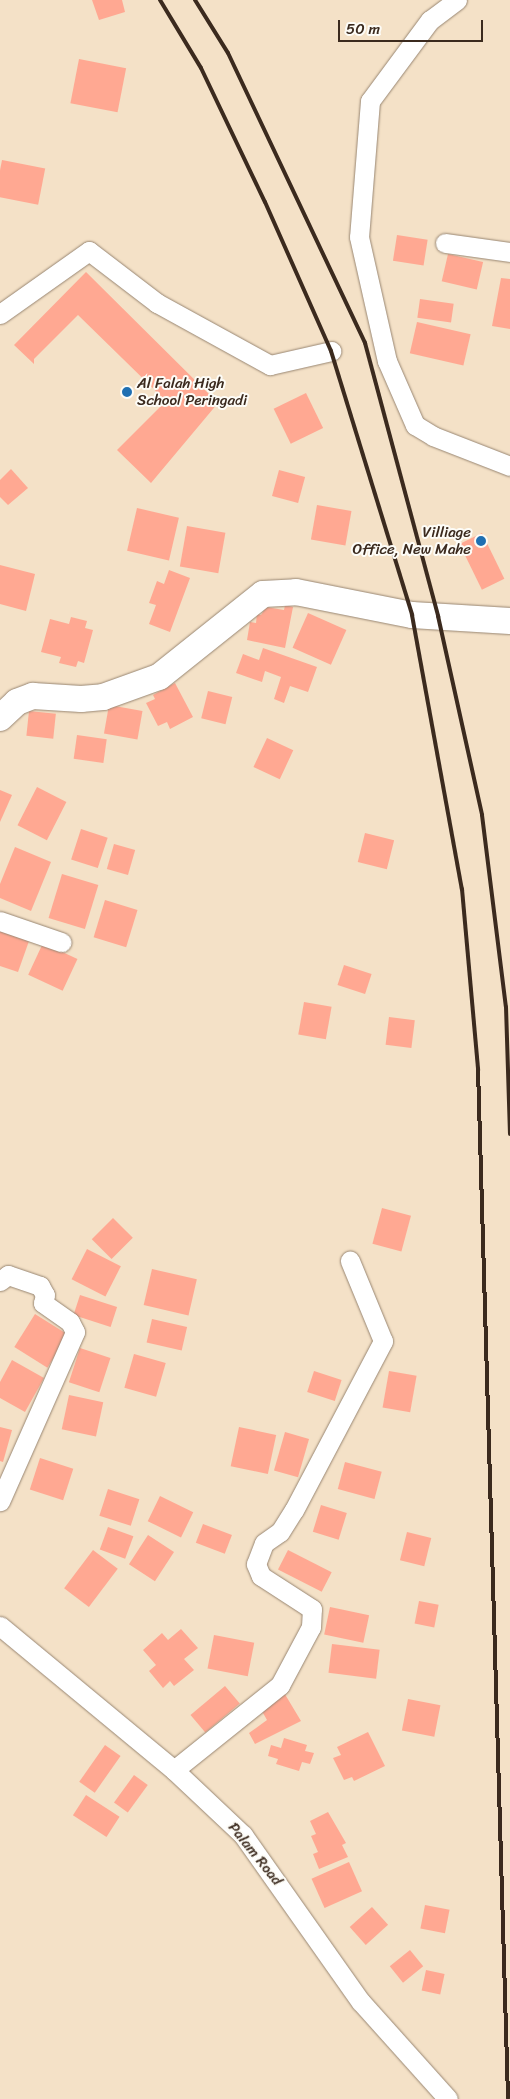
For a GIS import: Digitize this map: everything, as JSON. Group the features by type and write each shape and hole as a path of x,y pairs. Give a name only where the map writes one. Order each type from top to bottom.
{"main road":[{"path":"0,718 17,702 32,696 82,699 103,697 159,677 263,594 296,592 412,614 510,621"}],"street":[{"path":"457,0 430,20 370,101 358,237 387,362 415,425 433,436 510,466"},
{"path":"445,243 510,252"},
{"path":"0,314 89,251 157,303 270,365 331,350"},
{"path":"0,921 61,942"},
{"path":"174,1770 280,1685 311,1627 312,1609 261,1576 256,1564 264,1543 280,1532 294,1510 383,1341 350,1261"},
{"path":"0,1281 8,1275 40,1286 45,1295 43,1303 70,1322 76,1332 0,1501"},
{"name":"Palam Road","path":"0,1626 174,1770 243,1835 361,2002 448,2099"}],"building":[{"path":"92,0 122,0 125,12 99,20"},
{"path":"79,59 126,68 118,112 70,103"},
{"path":"2,160 45,168 38,205 0,197"},
{"path":"397,235 428,240 424,266 393,261"},
{"path":"448,254 483,262 477,289 442,281"},
{"path":"86,272 218,403 151,483 117,450 166,401 78,315 34,359 34,364 14,345"},
{"path":"501,278 510,279 510,329 492,326"},
{"path":"420,299 454,304 451,323 417,318"},
{"path":"417,322 471,334 463,366 410,353"},
{"path":"306,393 323,428 291,444 274,409"},
{"path":"11,469 28,488 8,505 0,497 0,480"},
{"path":"279,470 305,477 298,503 272,496"},
{"path":"317,505 351,511 345,546 311,539"},
{"path":"137,508 179,518 169,561 127,551"},
{"path":"187,526 225,533 218,573 180,566"},
{"path":"482,533 504,579 482,590 460,544"},
{"path":"0,565 35,574 26,611 0,604"},
{"path":"169,570 190,578 170,632 149,624 156,605 149,603 157,581 164,584"},
{"path":"285,605 293,607 285,648 247,640 250,622 256,623 257,614 261,615 266,607 284,610"},
{"path":"308,613 346,630 331,665 293,648"},
{"path":"71,617 87,621 85,628 93,630 84,663 78,661 76,667 59,663 61,657 41,652 50,619 69,624"},
{"path":"263,648 317,667 308,692 290,686 284,703 274,699 281,677 265,671 262,682 236,673 243,654 259,660"},
{"path":"175,683 193,717 170,729 167,722 158,726 146,703 155,699 153,695"},
{"path":"208,691 232,697 225,724 201,718"},
{"path":"109,705 142,711 137,739 104,734"},
{"path":"29,711 56,714 53,739 26,736"},
{"path":"77,735 107,739 103,763 74,759"},
{"path":"267,738 293,750 280,779 253,767"},
{"path":"37,787 66,802 47,840 17,825"},
{"path":"0,790 12,795 0,822"},
{"path":"81,829 108,838 98,868 71,859"},
{"path":"365,833 394,840 387,869 358,862"},
{"path":"114,844 135,850 128,875 107,869"},
{"path":"15,847 51,862 31,911 0,898 0,884"},
{"path":"62,874 98,885 85,929 49,918"},
{"path":"105,900 138,910 126,947 94,937"},
{"path":"0,931 29,941 18,972 0,966"},
{"path":"43,943 77,959 63,991 28,975"},
{"path":"344,965 372,974 365,994 338,985"},
{"path":"304,1002 332,1007 326,1039 298,1034"},
{"path":"389,1017 415,1020 411,1048 386,1045"},
{"path":"382,1208 411,1216 401,1252 372,1244"},
{"path":"113,1218 133,1238 112,1259 92,1239"},
{"path":"87,1249 121,1266 105,1297 72,1279"},
{"path":"152,1269 197,1279 188,1315 144,1305"},
{"path":"80,1295 117,1307 111,1327 74,1315"},
{"path":"35,1314 68,1335 47,1368 14,1347"},
{"path":"152,1319 187,1327 182,1350 147,1342"},
{"path":"80,1348 110,1358 99,1392 69,1382"},
{"path":"134,1354 166,1363 156,1397 124,1388"},
{"path":"12,1360 44,1378 25,1412 0,1398 0,1382"},
{"path":"314,1371 342,1380 335,1401 307,1392"},
{"path":"389,1371 417,1376 410,1412 383,1407"},
{"path":"69,1395 103,1402 96,1437 62,1429"},
{"path":"0,1427 12,1430 3,1462 0,1461"},
{"path":"239,1427 276,1435 268,1474 231,1466"},
{"path":"285,1432 309,1439 298,1477 274,1470"},
{"path":"40,1458 73,1469 63,1500 30,1489"},
{"path":"345,1462 382,1472 374,1499 338,1489"},
{"path":"108,1489 139,1499 131,1526 99,1516"},
{"path":"160,1496 193,1512 181,1537 148,1521"},
{"path":"321,1505 347,1513 339,1540 313,1532"},
{"path":"203,1524 232,1535 225,1554 196,1543"},
{"path":"108,1527 133,1536 125,1559 100,1550"},
{"path":"407,1532 431,1538 424,1566 400,1560"},
{"path":"148,1535 174,1552 155,1581 129,1564"},
{"path":"93,1550 118,1569 89,1607 64,1588"},
{"path":"288,1550 332,1572 322,1592 278,1570"},
{"path":"419,1601 439,1605 434,1627 415,1624"},
{"path":"330,1607 369,1615 363,1643 324,1634"},
{"path":"181,1629 198,1648 184,1659 194,1670 174,1686 170,1681 163,1688 149,1671 156,1665 143,1650 162,1633 168,1640"},
{"path":"214,1635 254,1643 248,1676 208,1668"},
{"path":"332,1644 380,1650 376,1679 328,1673"},
{"path":"225,1686 240,1704 205,1733 191,1715"},
{"path":"283,1691 301,1721 255,1744 249,1733 267,1720 259,1706"},
{"path":"408,1699 440,1705 434,1737 402,1730"},
{"path":"368,1732 385,1766 354,1781 352,1777 344,1780 333,1758 341,1755 337,1747"},
{"path":"284,1738 307,1745 305,1751 314,1753 310,1764 302,1762 299,1771 276,1764 278,1759 268,1756 271,1745 281,1748"},
{"path":"105,1745 121,1756 95,1793 79,1782"},
{"path":"134,1775 148,1785 128,1812 114,1803"},
{"path":"86,1795 120,1817 106,1837 73,1815"},
{"path":"328,1812 346,1843 342,1845 348,1857 319,1869 313,1854 318,1852 311,1836 316,1834 310,1821"},
{"path":"349,1862 362,1891 325,1908 312,1879"},
{"path":"425,1905 450,1910 445,1933 420,1929"},
{"path":"372,1907 388,1925 366,1945 350,1927"},
{"path":"410,1950 423,1966 403,1983 390,1966"},
{"path":"426,1970 445,1974 440,1994 422,1991"}],"railway":[{"path":"160,0 201,68 265,202 331,351 412,615 462,889 478,1069 508,2099"},
{"path":"195,0 228,53 365,343 438,616 482,815 506,1007 510,1134"}],"place":[{"name":"Al Falah High School Peringadi","path":"127,392"},
{"name":"Villiage Office, New Mahe","path":"481,541"}]}
